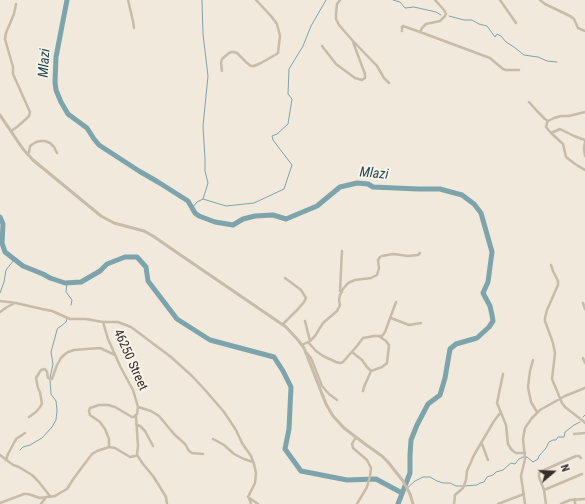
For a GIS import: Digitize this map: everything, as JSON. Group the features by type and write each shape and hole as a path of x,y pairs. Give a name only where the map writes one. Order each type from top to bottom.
{"street":[{"path":"128,0 134,28"},
{"path":"222,71 222,59 232,52 238,53 251,66 261,63 278,53 280,36 277,24 256,0"},
{"path":"340,0 337,4 336,10 336,19 339,25 376,66 389,83"},
{"path":"420,32 426,24 440,20 446,14 435,0"},
{"path":"500,0 516,23"},
{"path":"540,0 544,4 570,16 574,19 578,28 585,31"},
{"path":"11,131 29,116 30,112 13,74 5,40 6,33 14,16 16,4"},
{"path":"402,31 403,26 490,58 503,69 519,70"},
{"path":"322,46 336,64 354,78 362,80 365,78 365,74 353,41"},
{"path":"529,102 544,119 548,121"},
{"path":"585,112 569,116 559,116 548,121 546,127 562,144 566,156 585,170"},
{"path":"0,115 36,163 102,216 114,223 144,231 153,236 283,324 294,335 311,358 322,386 337,400"},
{"path":"551,134 560,129 585,141 585,156"},
{"path":"28,154 30,152 30,146 41,141 50,143 57,153"},
{"path":"342,251 340,291 342,292"},
{"path":"303,347 315,336 323,323 338,311 339,300 348,283 353,280 375,277 379,268 378,259 382,256 393,254 408,256 418,255 420,253"},
{"path":"551,265 558,281 558,285 545,318 555,349 555,362 552,379 559,399 565,407 585,423"},
{"path":"283,324 298,309 306,298 301,290 285,278"},
{"path":"0,301 52,311 70,319 118,322 132,327 176,361 206,391 224,412 254,462 256,479 248,497 251,504"},
{"path":"380,336 382,336 385,332 396,302"},
{"path":"0,312 16,303"},
{"path":"582,303 585,309"},
{"path":"391,318 409,325 421,323"},
{"path":"305,321 308,342 318,353 340,363 343,362 352,352 362,338 377,335 386,341 388,345 387,363 382,367 371,371 363,391"},
{"name":"46250 Street","path":"102,322 120,368 132,388 138,407 136,416 138,446 137,454"},
{"path":"303,347 329,410 340,424 388,462 403,481 410,494 413,504"},
{"path":"29,417 40,408 42,404 36,378 41,370 45,369 48,378 50,380 52,379 57,365 64,354 74,350 100,348 116,355"},
{"path":"352,352 362,360 371,371"},
{"path":"583,358 585,363"},
{"path":"533,360 528,387 531,402 537,412"},
{"path":"503,374 497,403 506,425 509,447 513,451 525,454"},
{"path":"525,504 521,476 525,459 523,439 525,428 537,412 559,399 585,388"},
{"path":"109,447 109,439 105,428 100,422 90,415 90,408 95,405 108,405 119,409 130,416 136,416"},
{"path":"138,407 159,416 192,453 203,454"},
{"path":"454,504 455,495 463,488 468,468 494,421 501,412"},
{"path":"136,424 145,431 153,446"},
{"path":"6,460 16,439 25,432"},
{"path":"574,434 585,433"},
{"path":"356,437 352,446 354,450 365,458 371,467 367,487 357,504"},
{"path":"213,439 224,445 234,454 254,462"},
{"path":"481,444 488,460"},
{"path":"0,503 24,494 38,498 57,495 66,490 92,454 109,447 115,448 130,457 137,454 166,497 167,504"},
{"path":"0,455 13,465 32,475 38,481 48,497"},
{"path":"546,504 544,490 539,474 576,456 581,458"},
{"path":"544,490 582,474"},
{"path":"498,504 524,494"},
{"path":"41,504 48,497"},
{"path":"249,498 258,504"},
{"path":"561,504 575,499 585,499"},
{"path":"575,499 575,504"}],"waterway":[{"name":"Mlazi","path":"67,0 56,57 55,82 56,90 68,114 87,128 99,145 188,201 195,213 199,216 215,222 233,225 243,219 255,216 273,215 286,219 317,206 340,187 357,183 368,184 373,187 440,189 462,195 474,204 481,213 492,252 488,282 483,293 490,306 493,321 477,338 456,344 450,349 445,378 440,395 428,404 411,440 410,473 398,504"},
{"path":"192,208 197,202 203,199 208,183 205,171 203,126 208,76 203,34 202,0"},
{"path":"203,199 226,206 254,203 284,189 292,165 273,140 272,136 277,134 288,124 292,99 288,94 289,69 303,46 311,26 326,0"},
{"path":"393,0 400,2 405,8 414,7 436,12 441,15"},
{"path":"449,16 464,20 472,20 487,26 495,37 497,34 501,36 506,42 524,55 557,62"},
{"path":"0,217 3,224 2,243 5,252 23,266 65,283 81,282 100,271 107,264 125,257 137,257 146,267 148,281 177,319 210,340 274,357 291,387 289,429 285,449 301,471 347,480 376,479 402,493"},
{"path":"0,293 6,270 14,260"},
{"path":"67,282 66,292 72,300 71,305"},
{"path":"50,378 53,364 51,352 57,330 66,322 67,319"},
{"path":"20,450 42,438 56,420 56,401 51,394 50,380"},
{"path":"464,486 477,485 484,482 487,477 503,470 511,463 515,464 523,457 527,457 533,462 538,459 549,442 556,440 558,437 564,437 565,432 580,422"},
{"path":"403,492 415,481 423,477 430,477 443,483 462,486"}]}
